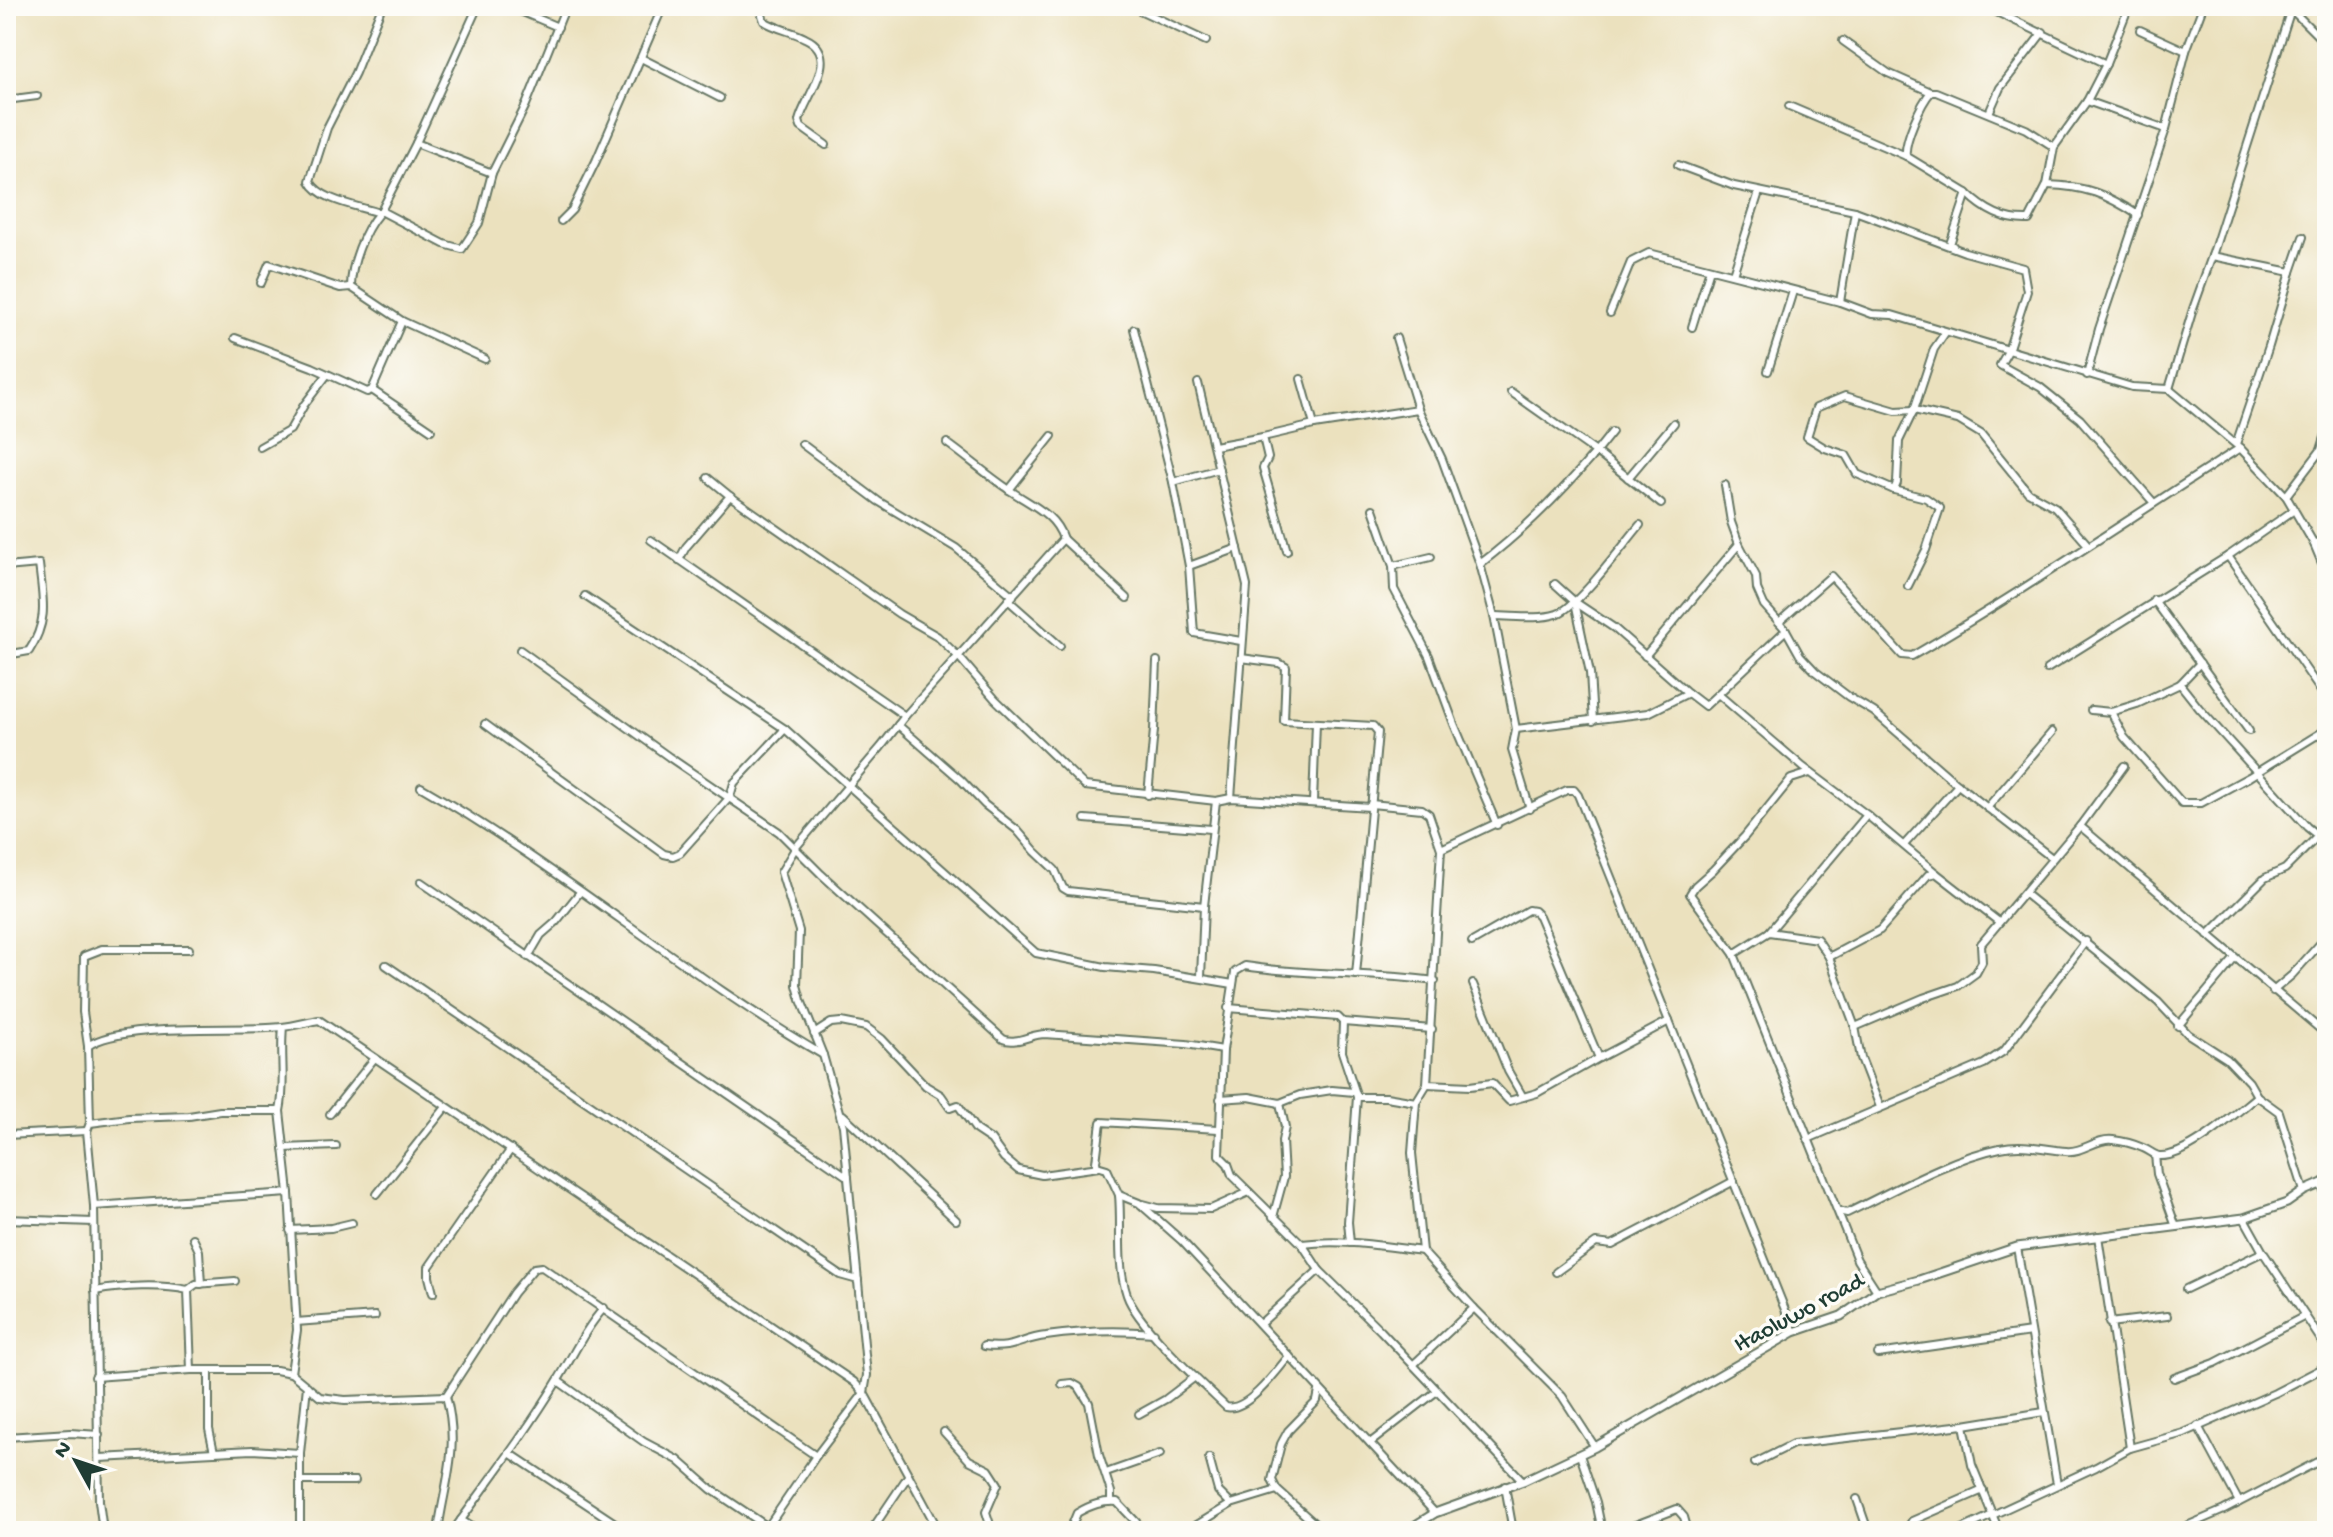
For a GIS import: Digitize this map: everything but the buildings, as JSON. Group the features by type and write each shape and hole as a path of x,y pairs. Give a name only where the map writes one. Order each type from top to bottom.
{"street":[{"path":"382,6 355,73 327,128 310,181 326,195 380,212 444,244 462,249 479,223 492,173 526,105 566,6"},
{"path":"351,287 360,250 416,143 478,6"},
{"path":"508,6 558,27"},
{"path":"561,221 572,210 596,161 663,6"},
{"path":"759,6 764,21 806,38 819,47 822,55 818,81 799,121 801,127 826,145"},
{"path":"1131,6 1206,41"},
{"path":"1984,6 2106,64"},
{"path":"1789,106 1906,156 1967,193 1993,213 2029,220 2047,185 2054,147 2087,101 2106,64 2129,6"},
{"path":"2087,375 2099,329 2166,129 2186,51 2203,6"},
{"path":"2169,389 2291,7 2327,45"},
{"path":"2140,30 2186,51"},
{"path":"1989,113 2000,88 2043,32"},
{"path":"1843,41 1888,73 2026,129 2054,147"},
{"path":"641,58 720,98"},
{"path":"1906,156 1905,146 1931,92"},
{"path":"6,100 37,96"},
{"path":"2087,101 2166,129"},
{"path":"416,143 492,173"},
{"path":"1678,165 1734,186 1855,211 1965,252 2023,268 2027,291 2008,351 2000,365 2040,387 2080,419 2154,503"},
{"path":"2047,185 2095,190 2138,215"},
{"path":"1733,274 1759,192"},
{"path":"1965,252 1950,244 1967,193"},
{"path":"1840,302 1855,211"},
{"path":"1779,622 1831,576 1902,655 1912,656 2005,602 2238,446 2303,237"},
{"path":"1610,313 1631,262 1649,253 1840,302 1872,314 1892,315 2132,387 2169,389 2238,446 2286,496 2314,544 2327,575"},
{"path":"2212,256 2291,272"},
{"path":"261,283 269,264 318,282 340,288 351,287 402,321 485,359"},
{"path":"1692,327 1710,269"},
{"path":"1768,371 1793,291"},
{"path":"235,338 367,392 372,390 402,321"},
{"path":"1134,329 1173,482 1189,566 1194,633 1241,641"},
{"path":"1894,490 1899,441 1914,410 1934,349 1945,333"},
{"path":"1396,338 1418,409 1442,459 1480,564 1494,616 1516,729 1512,750 1530,809"},
{"path":"260,447 290,430 327,375"},
{"path":"1301,379 1314,425"},
{"path":"1198,383 1247,586 1231,798"},
{"path":"372,390 431,430"},
{"path":"1511,392 1596,452 1661,504"},
{"path":"1908,586 1926,550 1940,508 1926,498 1894,490 1857,474 1846,455 1825,448 1807,437 1816,408 1845,396 1896,411 1914,410 1958,420 1981,434 2028,492 2055,507 2088,545"},
{"path":"1214,446 1314,425 1418,409"},
{"path":"1628,478 1674,423"},
{"path":"2286,496 2324,449 2327,431"},
{"path":"1480,564 1515,538 1559,495 1612,432"},
{"path":"1009,490 1052,436"},
{"path":"1263,437 1268,458 1263,468 1287,551"},
{"path":"947,443 1045,513 1060,529 1063,539 1127,598"},
{"path":"802,444 878,501 956,548 1060,646"},
{"path":"1173,482 1219,469"},
{"path":"708,478 899,614 937,636 995,699 1085,786 1216,801 1231,798 1422,809 1429,814 1441,849 1427,1084 1416,1102 1412,1153 1422,1251 1555,1388 1595,1447"},
{"path":"1725,485 1731,522 1756,576 1757,589 1764,605 1786,630 1800,655 1816,672 1874,712 1958,785 2052,858"},
{"path":"679,560 686,547 730,496"},
{"path":"1373,509 1393,566 1394,589 1429,656 1497,825"},
{"path":"2047,669 2228,556 2294,510"},
{"path":"1494,616 1535,617 1559,613 1575,602 1640,525"},
{"path":"2314,544 2327,538"},
{"path":"558,1381 644,1442 678,1460 711,1489 766,1529 864,1393 867,1375 841,1112 797,985 799,931 781,872 796,847 848,783 1063,539"},
{"path":"651,540 905,716"},
{"path":"1645,656 1739,544"},
{"path":"1189,566 1238,548"},
{"path":"2228,556 2327,700"},
{"path":"1393,566 1431,557"},
{"path":"6,567 39,564 43,600 41,632 29,651 6,655"},
{"path":"1555,584 1575,602 1614,628 1705,706 1786,630"},
{"path":"585,596 785,729 1036,953 1105,967 1201,977 1233,984"},
{"path":"2154,600 2249,731"},
{"path":"1575,602 1590,673 1593,721"},
{"path":"520,650 796,847 821,874 1003,1039 1014,1041 1031,1034 1045,1034 1186,1044 1223,1050"},
{"path":"1241,658 1286,667 1284,721 1377,728 1356,975"},
{"path":"1148,795 1157,661"},
{"path":"2091,710 2111,712 2137,704 2180,684 2200,663"},
{"path":"2180,684 2307,827 2327,843"},
{"path":"1516,729 1648,713 1688,693"},
{"path":"1718,694 1811,773 1999,922"},
{"path":"2111,712 2124,737 2182,803 2201,803 2327,729"},
{"path":"1313,802 1316,723"},
{"path":"485,724 669,856 680,853 730,797 734,783 785,729"},
{"path":"898,725 985,805 1017,830 1055,870 1063,888 1068,891 1204,906"},
{"path":"1987,808 2052,732"},
{"path":"1855,1027 1958,986 1976,973 1982,962 1981,944 2080,826 2124,766"},
{"path":"1811,773 1791,779 1745,836 1690,894 1734,954 1857,1260 1877,1291"},
{"path":"1904,845 1958,785"},
{"path":"421,787 580,892 693,972 823,1055"},
{"path":"1441,849 1567,790 1574,790 1578,795 1794,1332"},
{"path":"1201,977 1204,906 1216,801"},
{"path":"1734,954 1769,932 1867,815"},
{"path":"1085,819 1211,829"},
{"path":"2080,826 2327,1035"},
{"path":"2208,935 2265,878 2285,869 2327,827"},
{"path":"1829,957 1880,930 1928,875 1936,873"},
{"path":"421,882 848,1177"},
{"path":"528,957 541,935 580,892"},
{"path":"2025,894 2158,1002 2178,1026 2227,1059 2249,1082 2257,1096 2279,1112 2304,1191"},
{"path":"1472,942 1511,918 1528,910 1534,911 1539,916 1599,1058"},
{"path":"1769,932 1817,939 1829,957 1880,1107"},
{"path":"2273,991 2327,936"},
{"path":"1808,1139 1984,1064 2004,1051 2086,941"},
{"path":"103,1531 99,1501 94,1206 88,1046 83,1012 84,956 102,949 189,949"},
{"path":"2178,1026 2235,958"},
{"path":"386,965 840,1275 858,1280"},
{"path":"1435,981 1245,966 1235,972 1223,1050 1219,1155 1228,1164 1232,1175 1302,1244 1319,1270 1523,1481"},
{"path":"1473,984 1508,1071 1523,1097"},
{"path":"1228,1008 1432,1029"},
{"path":"88,1046 95,1041 134,1033 283,1027 319,1020 854,1382 864,1393 939,1531"},
{"path":"1427,1084 1470,1086 1492,1083 1509,1101 1537,1093 1669,1021"},
{"path":"814,1034 831,1023 841,1022 857,1024 876,1034 926,1086 941,1095 950,1108 958,1105 976,1130 991,1140 1018,1170 1042,1175 1099,1168 1096,1156 1101,1122 1218,1129"},
{"path":"1343,1022 1342,1052 1356,1094 1348,1222 1350,1243"},
{"path":"283,1027 280,1052 284,1083 280,1111 289,1193 296,1322 291,1373"},
{"path":"330,1114 374,1059"},
{"path":"1220,1099 1249,1097 1280,1103 1300,1095 1332,1090 1416,1102"},
{"path":"1838,1211 1847,1213 1977,1154 2002,1147 2039,1146 2075,1151 2112,1140 2145,1148 2162,1156 2182,1150 2213,1131 2257,1096"},
{"path":"1273,1217 1284,1177 1282,1141 1285,1127 1280,1103"},
{"path":"377,1194 446,1107"},
{"path":"6,1135 220,1111 280,1111"},
{"path":"841,1112 956,1220"},
{"path":"284,1148 336,1146"},
{"path":"433,1293 429,1267 511,1149"},
{"path":"2155,1155 2157,1174 2176,1227"},
{"path":"1097,1166 1107,1169 1119,1195 1119,1244 1127,1296 1135,1311 1195,1377 1226,1407 1233,1408 1240,1406 1268,1381 1289,1356"},
{"path":"1556,1272 1596,1243 1612,1245 1734,1181"},
{"path":"2324,1183 2327,1195"},
{"name":"Itaoluwo road","path":"1406,1531 1420,1528 1435,1513 1523,1481 1580,1455 1794,1332 1841,1316 1877,1291 2017,1247 2244,1218 2287,1203 2304,1191 2324,1183"},
{"path":"1119,1195 1158,1208 1211,1209 1249,1192"},
{"path":"94,1206 289,1193"},
{"path":"1139,1203 1182,1241 1435,1513"},
{"path":"2244,1218 2327,1349"},
{"path":"6,1219 94,1222"},
{"path":"290,1230 331,1228 352,1223"},
{"path":"2098,1236 2130,1448"},
{"path":"193,1238 199,1251 201,1284"},
{"path":"1302,1244 1350,1243 1422,1251"},
{"path":"2017,1247 2057,1484"},
{"path":"2186,1289 2263,1252"},
{"path":"438,1531 451,1473 450,1411 446,1396 513,1293 534,1268 542,1267 604,1308 715,1389 816,1456"},
{"path":"1260,1324 1319,1270"},
{"path":"95,1291 174,1287 188,1290 201,1284 235,1281"},
{"path":"188,1290 191,1370"},
{"path":"453,1531 511,1454 558,1381 572,1353 604,1308"},
{"path":"1413,1365 1474,1308"},
{"path":"296,1322 375,1316"},
{"path":"2109,1323 2167,1316"},
{"path":"2174,1378 2215,1363 2305,1316"},
{"path":"984,1346 1008,1348 1042,1336 1111,1330 1154,1333"},
{"path":"1878,1354 2031,1332"},
{"path":"1958,1531 2130,1448 2184,1433 2327,1366"},
{"path":"95,1377 191,1370 276,1370 291,1373 320,1397"},
{"path":"209,1371 209,1429 214,1452"},
{"path":"1139,1414 1195,1377"},
{"path":"1062,1384 1072,1383 1079,1387 1089,1403 1111,1501"},
{"path":"300,1531 300,1453 307,1386"},
{"path":"1319,1391 1317,1401 1288,1431 1281,1444 1272,1480 1277,1490 1323,1531"},
{"path":"1370,1443 1437,1391"},
{"path":"307,1402 320,1397 345,1400 446,1396"},
{"path":"1755,1463 1793,1444 1964,1425 2044,1412"},
{"path":"1964,1425 1972,1465 1999,1531"},
{"path":"2198,1426 2239,1502"},
{"path":"944,1432 969,1460 989,1470 998,1484 986,1512 992,1531"},
{"path":"6,1437 70,1433 99,1435"},
{"path":"100,1458 179,1452 261,1450 300,1453"},
{"path":"511,1454 627,1531"},
{"path":"1106,1473 1160,1454"},
{"path":"1580,1455 1602,1531"},
{"path":"1209,1458 1218,1491 1231,1504"},
{"path":"2175,1531 2327,1458"},
{"path":"871,1531 908,1476"},
{"path":"302,1481 355,1481"},
{"path":"1505,1486 1513,1531"},
{"path":"1187,1531 1231,1504 1277,1490"},
{"path":"1906,1531 1912,1521 1983,1490"},
{"path":"1857,1499 1868,1531"},
{"path":"1070,1530 1077,1513 1100,1502 1111,1501 1117,1502 1141,1531"},
{"path":"6,1505 8,1531"},
{"path":"1620,1531 1677,1509 1684,1517 1688,1531"},
{"path":"461,1520 478,1531"}]}
